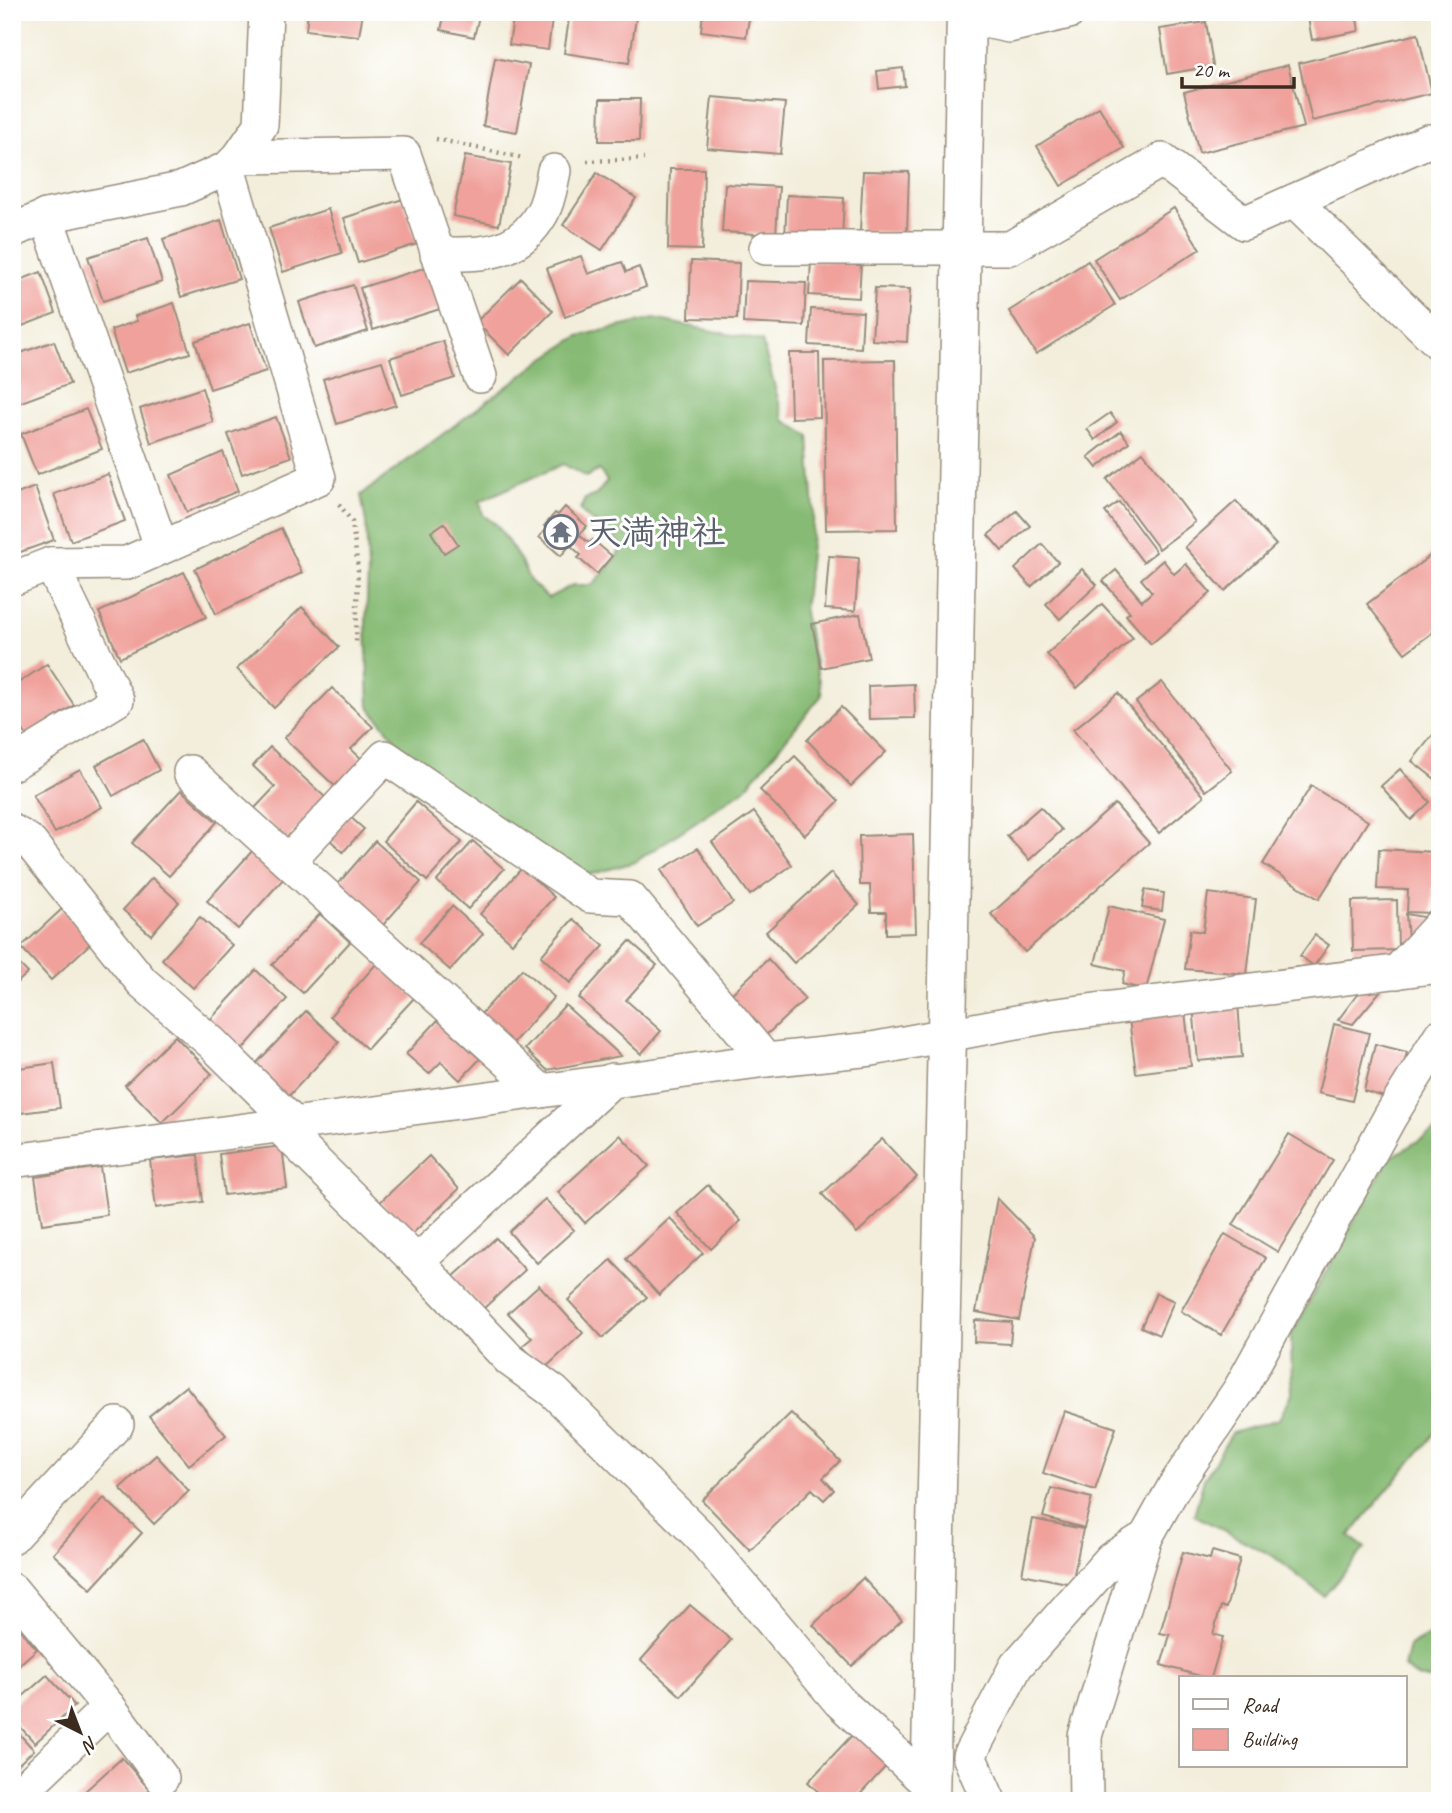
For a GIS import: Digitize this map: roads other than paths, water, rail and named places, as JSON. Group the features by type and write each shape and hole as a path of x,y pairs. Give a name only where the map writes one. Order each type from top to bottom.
{"street":[{"path":"233,163 261,125 266,12"},
{"path":"929,1792 947,1035 966,15 1009,26 1069,12"},
{"path":"766,248 1010,248 1161,160 1244,223 1428,141 1440,145"},
{"path":"12,231 46,216 181,189 233,163 404,154 480,376"},
{"path":"12,579 51,564 127,563 320,478 233,163"},
{"path":"437,254 478,254 503,250 525,233 543,212 554,171"},
{"path":"1294,201 1440,344"},
{"path":"46,216 161,546"},
{"path":"12,764 117,700 51,564"},
{"path":"289,860 385,757 590,896 629,898 766,1060"},
{"path":"190,772 541,1091"},
{"path":"12,831 29,841 142,982 212,1043 510,1360 554,1392 700,1536 839,1701 929,1792"},
{"path":"1397,972 1440,925"},
{"path":"12,1161 612,1080 872,1049 1049,1016 1440,966 1440,974"},
{"path":"1086,1801 1085,1737 1146,1537 1174,1487 1240,1389 1390,1117 1440,1036"},
{"path":"417,1262 612,1080"},
{"path":"12,1537 117,1424"},
{"path":"989,1801 969,1756 1016,1666 1111,1559 1146,1537"},
{"path":"12,1590 109,1707 162,1778"},
{"path":"12,1800 109,1707"}],"place":[{"name":"天満神社","path":"561,532"}]}
